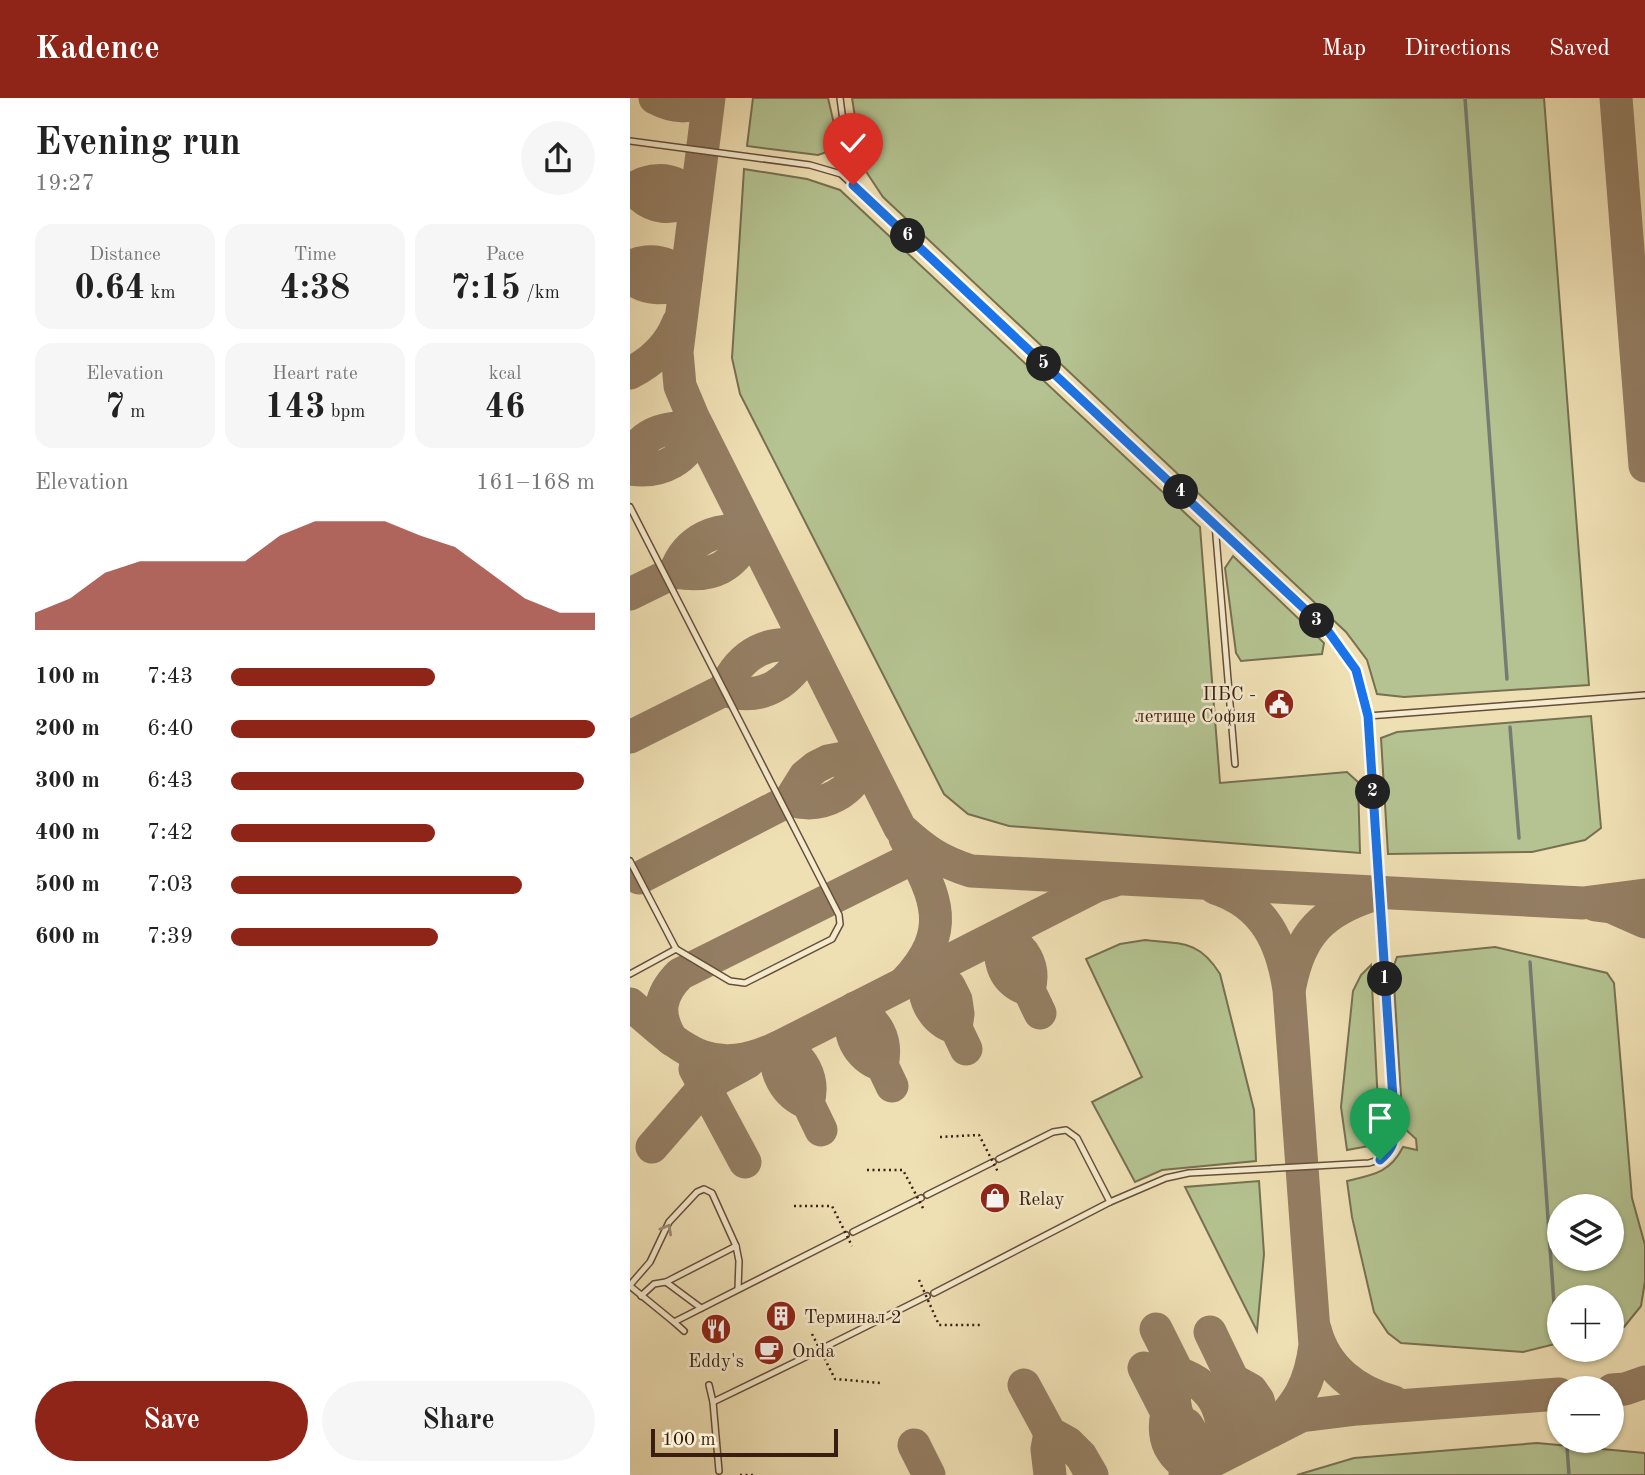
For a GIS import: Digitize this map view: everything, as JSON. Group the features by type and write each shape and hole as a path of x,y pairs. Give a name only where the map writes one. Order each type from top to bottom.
{"lane":[{"path":"841,98 845,136 841,174"},
{"path":"630,141 810,165 841,174 1328,631 1356,670 1368,716 1395,1130 1389,1153 1380,1160 1369,1163 1189,1173 1167,1178 1110,1202 827,1346"},
{"path":"630,507 839,915 840,924 832,939 754,981 730,981 676,949 630,862"},
{"path":"1215,524 1235,764"},
{"path":"1368,716 1645,695"},
{"path":"630,974 676,949"},
{"path":"674,1322 1053,1132 1066,1130 1077,1138 1110,1202"},
{"path":"684,1331 630,1286 650,1262 669,1222 701,1190 709,1190 712,1193 736,1246 738,1289"},
{"path":"641,1296 654,1284 666,1282 736,1246"},
{"path":"666,1282 701,1308"},
{"path":"713,1402 820,1350"},
{"path":"709,1385 719,1471"}],"path":[{"path":"940,1137 979,1135 998,1172"},
{"path":"867,1170 903,1170 924,1210"},
{"path":"794,1206 832,1206 852,1246"},
{"path":"919,1280 939,1325 982,1325"},
{"path":"812,1334 835,1378 881,1383"},
{"path":"740,1475 756,1475"}],"green space":[{"path":"753,98 828,98 838,141 830,151 818,155 747,146"},
{"path":"852,98 1544,98 1589,685 1404,697 1377,694 1367,660 1346,632 883,197 863,167"},
{"path":"744,169 807,179 840,190 1200,527 1220,783 1347,772 1358,782 1360,853 1009,826 968,814 944,794 740,394 732,358"},
{"path":"1233,556 1324,643 1322,654 1241,661 1236,653 1225,568"},
{"path":"1591,716 1601,828 1585,840 1532,852 1388,854 1381,738 1397,732"},
{"path":"1145,940 1197,949 1220,974 1254,1110 1256,1161 1162,1170 1135,1182 1092,1102 1142,1077 1086,959 1120,944"},
{"path":"1495,947 1607,973 1614,983 1632,1198 1645,1245 1645,1281 1641,1306 1624,1327 1624,1285 1547,1285 1547,1346 1523,1352 1401,1343 1388,1333 1374,1312 1352,1217 1347,1181 1380,1172 1398,1156 1403,1147 1417,1150 1416,1139 1403,1127 1393,968 1397,957"},
{"path":"1371,965 1380,1144 1347,1150 1341,1107 1353,991 1361,975"},
{"path":"1259,1181 1264,1254 1257,1331 1185,1187"},
{"path":"1537,1443 1547,1444 1547,1453 1645,1453 1645,1475 1297,1475 1354,1458"}],"waterway":[{"path":"1465,98 1507,679"},
{"path":"1510,727 1519,838"},
{"path":"1530,962 1553,1285"},
{"path":"1567,1453 1569,1475"}],"taxiway":[{"path":"655,98 682,106 708,98"},
{"path":"709,98 677,352 680,386 693,417 900,828 909,836 941,859 971,871 1583,903 1645,895"},
{"path":"1616,98 1645,466"},
{"path":"630,189 660,180 679,185 696,198 679,205 655,205 634,189"},
{"path":"630,267 645,262 660,263 674,269 686,279 672,286 657,288 643,285 630,277"},
{"path":"630,373 659,353 678,323"},
{"path":"630,456 643,440 660,431 699,429 688,449 672,462 653,469 630,469"},
{"path":"630,594 675,572 687,551 705,537 727,531 751,533 737,554 721,568 701,574 675,572"},
{"path":"630,737 724,690 739,666 758,651 782,645 809,648 794,670 775,686 752,694 724,690"},
{"path":"639,878 790,800 805,776 816,767 844,758 865,761 853,782 836,796 814,802 790,800"},
{"path":"905,838 931,894 935,911 931,945 921,963 905,982"},
{"path":"672,1040 664,1022 662,1005 668,990 680,974 915,857"},
{"path":"630,1004 665,1034 698,1055 715,1060 734,1061 755,1056 779,1047 1096,886 1113,881"},
{"path":"1215,888 1247,904 1268,927 1282,956 1289,990 1315,1345 1310,1371 1301,1392 1271,1431"},
{"path":"1290,986 1300,952 1316,927 1340,909 1373,895"},
{"path":"1595,905 1611,907 1645,922"},
{"path":"1029,990 1013,982 1004,969 1000,954 1001,936 1016,945 1026,958 1031,973 1029,990 1040,1013"},
{"path":"956,1028 941,1020 930,1006 925,989 928,972 949,986 956,1000 956,1028 966,1049"},
{"path":"882,1065 866,1056 855,1042 851,1026 855,1008 863,1013 879,1032 883,1047 882,1065 892,1086"},
{"path":"808,1103 793,1094 782,1081 777,1064 779,1047 795,1056 805,1069 810,1085 808,1103 821,1130"},
{"path":"652,1147 706,1085 748,1062"},
{"path":"695,1069 745,1162"},
{"path":"1156,1329 1178,1373 1202,1386 1217,1406 1222,1430 1219,1457 1196,1443 1181,1423 1174,1400 1178,1373"},
{"path":"1315,1329 1326,1356 1344,1377 1367,1392 1394,1402"},
{"path":"1210,1332 1233,1380 1251,1390 1258,1400 1262,1414 1261,1436 1246,1426 1236,1413 1231,1398 1233,1380"},
{"path":"1144,1368 1167,1413 1187,1425 1193,1435 1197,1453 1194,1470 1179,1459 1170,1447 1165,1431 1167,1413"},
{"path":"1624,1389 1645,1382"},
{"path":"1024,1385 1050,1433 1068,1443 1081,1456 1092,1475"},
{"path":"1185,1475 1301,1416 1357,1409 1547,1395"},
{"path":"1050,1433 1047,1449 1050,1475"},
{"path":"914,1445 929,1475"}],"place":[{"name":"ПБС - летище София","path":"1279,704"},
{"name":"Relay","path":"995,1198"},
{"name":"Терминал 2","path":"781,1316"},
{"name":"Eddy's","path":"716,1329"},
{"name":"Onda","path":"769,1350"}],"route":[{"path":"853,185 1328,631 1356,670 1368,716 1395,1130 1389,1153 1380,1160"}]}
